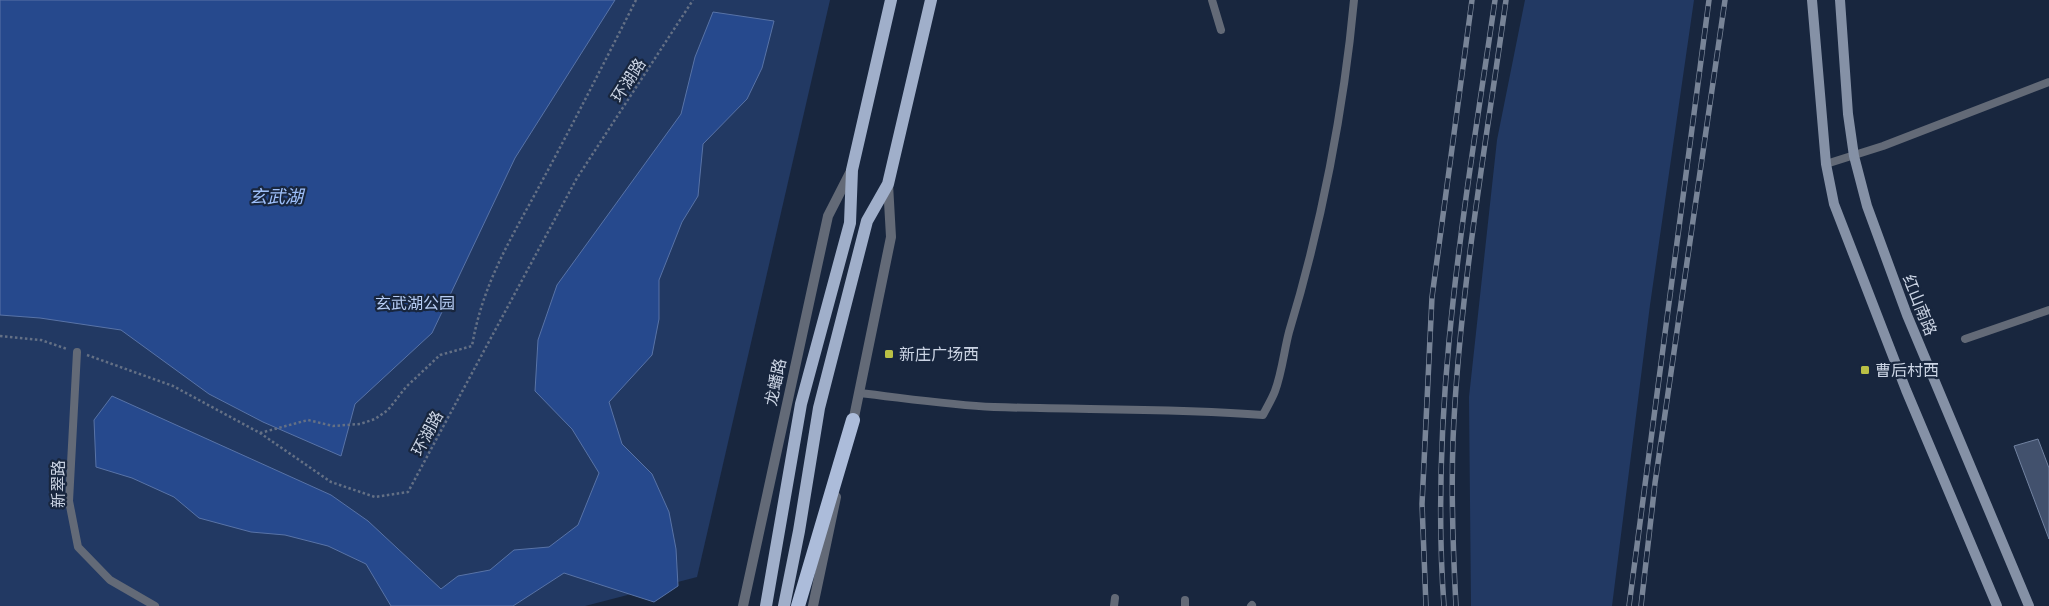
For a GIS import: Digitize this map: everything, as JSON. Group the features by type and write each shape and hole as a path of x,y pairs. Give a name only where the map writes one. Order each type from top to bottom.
{"highway":[{"path":"798,606 853,420"}],"main road":[{"name":"龙蟠路","path":"766,606 801,404 850,223 852,170 891,0"},
{"path":"784,606 799,531 818,408 867,221 888,184 932,0"},
{"path":"1812,0 1826,164 1834,204 1906,390 1997,606"},
{"name":"红山南路","path":"1840,0 1848,114 1854,156 1867,206 1907,315 2029,606"}],"street":[{"name":"龙蟠路","path":"743,606 828,216 852,170"},
{"path":"813,606 859,393 890,237 888,184"}],"lane":[{"path":"1212,0 1221,30"},
{"path":"859,393 946,404 994,407 1184,409 1263,415 1275,391 1282,355 1306,278 1334,143 1351,37 1354,0"},
{"path":"1826,164 1854,156 2049,82"},
{"path":"1965,339 2049,310"},
{"name":"新翠路","path":"77,352 69,501 78,547 110,580 154,606"}],"path":[{"path":"260,433 308,420 332,426 360,424 376,419 388,410 406,387 440,355 472,346 486,289 500,256 636,0"},
{"name":"环湖路","path":"0,336 41,340 173,386 260,433 331,482 375,498 408,492 577,178 693,0"}],"green space":[{"name":"玄武湖公园","path":"0,0 830,0 697,577 585,606 0,606"},
{"path":"1525,0 1694,0 1650,305 1612,606 1471,606 1469,397 1497,140"}],"water":[{"name":"玄武湖","path":"0,0 615,0 515,158 432,333 355,404 341,456 263,422 209,394 121,330 40,318 0,315"},
{"path":"713,12 774,21 762,68 747,99 703,144 698,196 682,222 659,280 659,319 652,355 609,402 622,444 652,474 669,512 676,549 678,586 654,602 564,573 513,606 391,606 366,564 328,546 285,535 251,532 199,518 174,497 132,478 96,467 94,420 112,396 331,495 368,521 441,589 458,576 490,570 514,550 549,547 578,525 599,473 572,429 535,391 538,340 557,285 681,114 695,57"}],"building":[{"path":"2038,439 2049,468 2049,539 2014,446"}],"railway":[{"path":"1426,606 1422,504 1432,297 1472,0"},
{"path":"1444,606 1441,530 1446,378 1462,226 1495,0"},
{"path":"1456,606 1452,481 1456,385 1474,219 1506,0"},
{"path":"1629,606 1709,0"},
{"path":"1641,606 1655,483 1725,0"}],"place":[{"name":"新庄广场西","path":"889,354"},
{"name":"曹后村西","path":"1865,370"}]}
